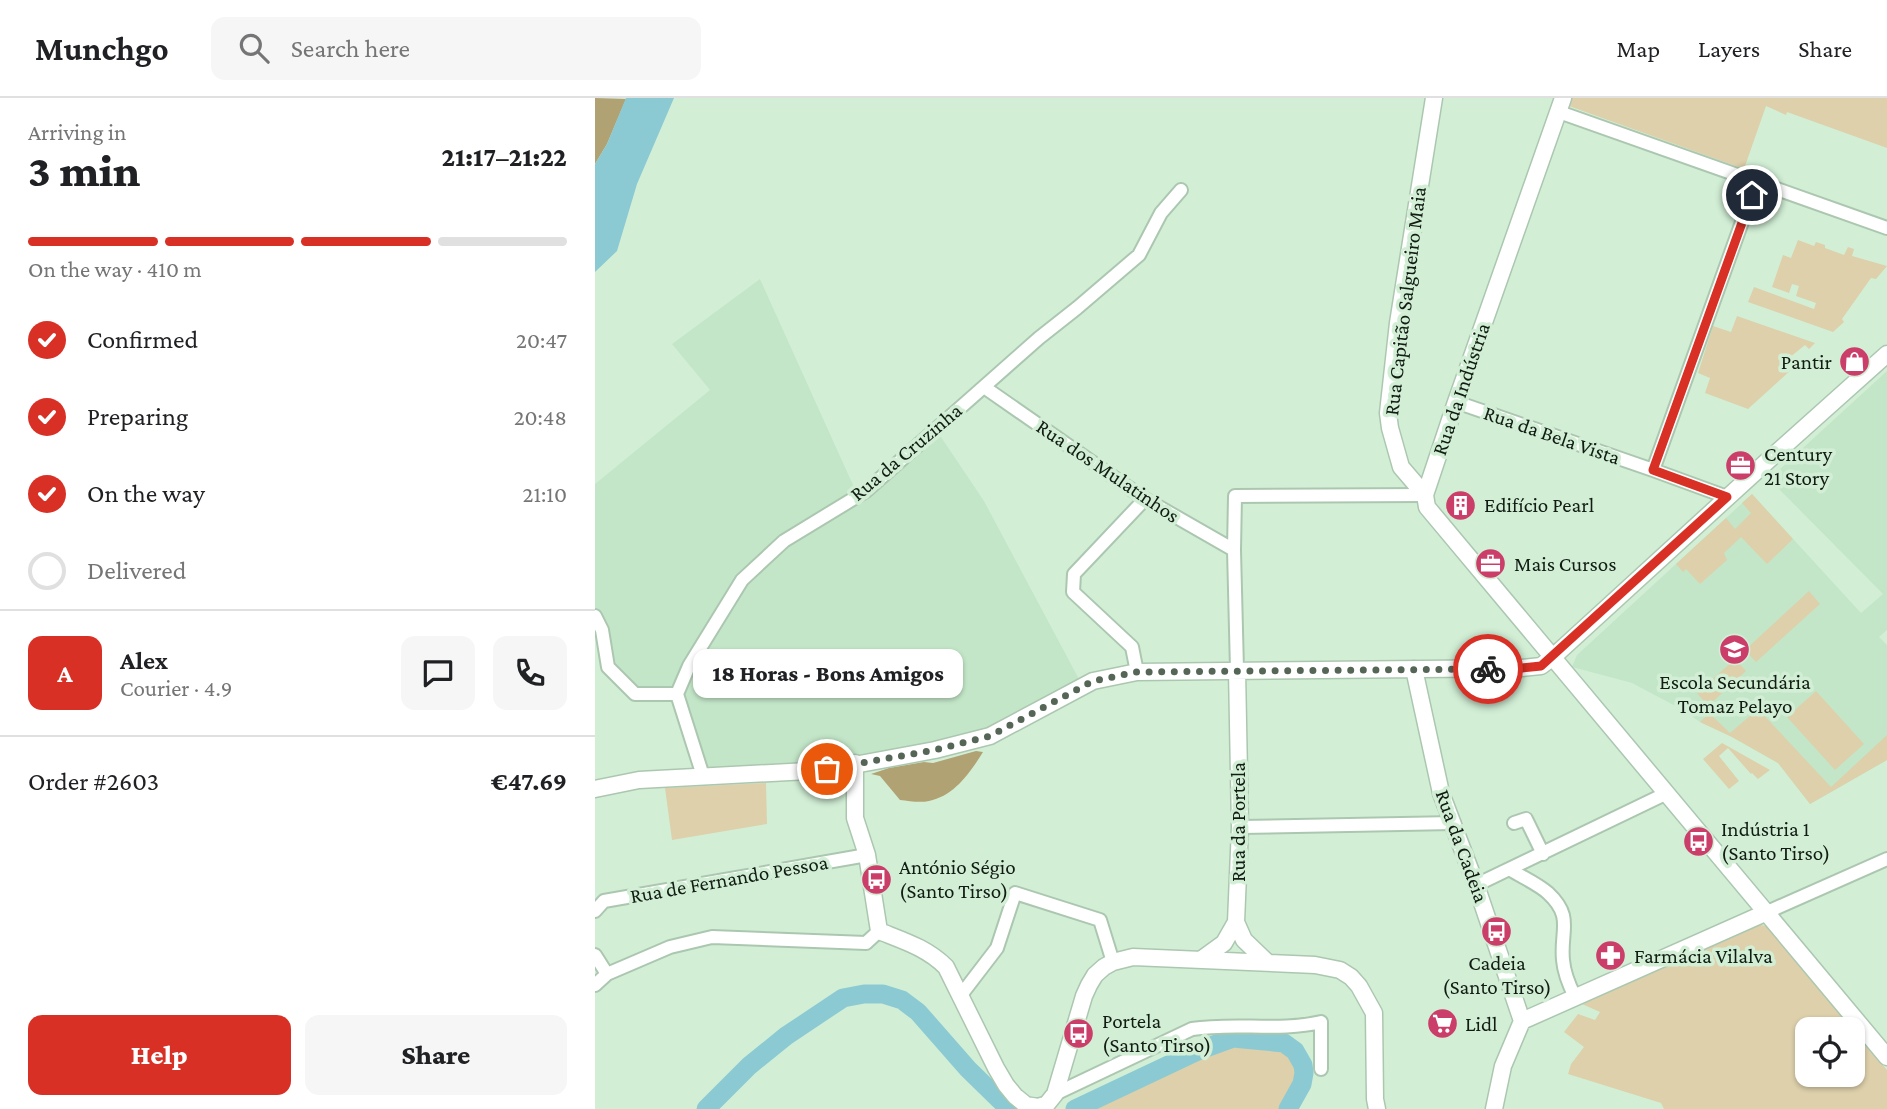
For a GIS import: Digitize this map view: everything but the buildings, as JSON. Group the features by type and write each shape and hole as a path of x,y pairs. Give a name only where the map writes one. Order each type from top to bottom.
{"street":[{"name":"Rua Capitão Salgueiro Maia","path":"1425,495 1401,467 1388,413 1398,323 1434,98"},
{"name":"Rua da Indústria","path":"1425,495 1561,105"},
{"path":"1561,105 1756,183 1887,228"},
{"path":"1653,470 1756,183"},
{"name":"Rua da Cruzinha","path":"677,694 689,666 742,580 784,541 866,491 1039,338 1139,255 1161,213 1181,190"},
{"path":"595,789 639,780 827,769 935,750 990,736 1093,681 1137,672 1541,666 1887,354"},
{"name":"Rua dos Mulatinhos","path":"984,387 1145,499 1234,550"},
{"name":"Rua da Bela Vista","path":"1456,402 1727,497"},
{"path":"1237,670 1235,496 1425,495 1427,507 1887,1057"},
{"path":"1137,672 1132,647 1073,592 1074,574 1145,499"},
{"path":"595,616 602,630 608,667 635,694 677,694 703,775"},
{"path":"1522,668 1533,653 1537,637"},
{"name":"Rua da Cadeia","path":"1414,669 1441,793 1476,885 1521,1021"},
{"name":"Rua da Portela","path":"1236,922 1240,827 1237,670"},
{"path":"855,764 855,818 867,855 879,931"},
{"path":"1476,885 1665,794"},
{"path":"1514,823 1525,819 1543,854"},
{"path":"1240,827 1454,823"},
{"name":"Rua de Fernando Pessoa","path":"595,911 604,901 867,855"},
{"path":"1493,1109 1503,1066 1521,1021 1887,859"},
{"path":"1511,870 1545,890 1556,901 1564,915 1563,958 1565,974 1574,997"},
{"path":"961,995 997,948 1016,892 1100,920 1113,962"},
{"path":"1202,959 1224,943 1236,922"},
{"path":"1236,922 1244,940 1267,962"},
{"path":"595,985 607,974 670,947 712,937 866,943 879,931"},
{"path":"879,931 924,949 946,967 1006,1085 1026,1105 1037,1108 1047,1104 1055,1094 1084,996 1095,975 1113,962 1133,957 1202,959 1267,962 1340,970 1359,986 1374,1013 1377,1109"},
{"path":"595,955 607,974"},
{"path":"1055,1094 1192,1029 1210,1026 1303,1027 1321,1022 1321,1069"}],"shaded area":[{"path":"595,98 626,99 607,144 595,164"},
{"path":"1570,98 1887,98 1887,148 1766,106 1744,169 1569,106"},
{"path":"1798,240 1814,246 1816,242 1844,255 1848,247 1854,249 1852,256 1887,266 1876,279 1871,278 1842,319 1844,322 1833,332 1748,302 1754,287 1814,309 1816,303 1796,296 1799,286 1792,284 1789,293 1772,287 1783,255 1791,258"},
{"path":"760,279 858,496 935,428 984,501 1080,681 983,731 902,750 798,765 708,769 680,701 634,696 607,669 595,617 595,484 710,390 672,344"},
{"path":"1737,316 1815,343 1809,349 1805,345 1784,362 1791,370 1748,409 1705,393 1710,378 1698,373 1713,326 1731,332"},
{"name":"Escola Secundária Tomaz Pelayo","path":"1887,371 1887,630 1879,637 1887,645 1887,760 1810,804 1778,763 1632,683 1572,667 1577,655 1752,494 1861,613 1883,594 1769,479"},
{"path":"1752,494 1793,539 1767,564 1741,537 1724,553 1727,560 1700,584 1686,569 1683,572 1676,564 1726,518 1735,529 1751,513 1742,503"},
{"path":"1809,591 1820,604 1756,662 1745,650"},
{"path":"1735,659 1746,671 1708,706 1697,693"},
{"path":"1816,691 1864,744 1835,770 1787,717"},
{"path":"1758,709 1831,787 1887,735 1887,760 1810,804 1778,763 1700,722 1709,713 1730,733"},
{"path":"1722,743 1770,770 1758,779 1728,748 1719,756 1739,781 1729,789 1703,759"},
{"path":"976,751 983,752 961,782 946,794 929,801 900,800 880,776 871,774 889,768 933,763"},
{"path":"766,783 767,824 672,840 665,788"},
{"path":"1760,925 1768,926 1843,1017 1795,1017 1795,1087 1865,1087 1865,1043 1887,1070 1887,1109 1664,1109 1661,1103 1568,1074 1571,1064 1584,1047 1564,1032 1578,1014 1595,1020 1600,1012 1582,1004"},
{"path":"1234,1041 1276,1045 1296,1058 1301,1068 1300,1079 1284,1109 1083,1109 1201,1054"}],"water":[{"path":"626,98 674,98 637,184 617,251 595,272 595,164 607,144"}],"waterway":[{"path":"706,1109 749,1066 786,1036 843,998 864,994 883,994 902,1000 918,1012 968,1069 1009,1109"},
{"path":"1075,1109 1200,1050 1233,1038 1284,1043 1295,1051 1303,1065 1304,1073 1302,1084 1288,1109"}],"way so far":[{"path":"827,769 935,750 990,736 1093,681 1137,672 1488,669"}],"place":[{"name":"Pantir","path":"1855,362"},
{"name":"Century 21 Story","path":"1741,466"},
{"name":"Edifício Pearl","path":"1461,505"},
{"name":"Mais Cursos","path":"1491,564"},
{"name":"Escola Secundária Tomaz Pelayo","path":"1735,650"},
{"name":"18 Horas - Bons Amigos","path":"827,769"},
{"name":"Indústria 1 (Santo Tirso)","path":"1698,841"},
{"name":"António Ségio (Santo Tirso)","path":"876,879"},
{"name":"Cadeia (Santo Tirso)","path":"1497,931"},
{"name":"Farmácia Vilalva","path":"1611,956"},
{"name":"Lidl","path":"1442,1024"},
{"name":"Portela (Santo Tirso)","path":"1079,1033"}],"route":[{"path":"1488,669 1541,666 1727,497 1653,470 1752,195"}]}
